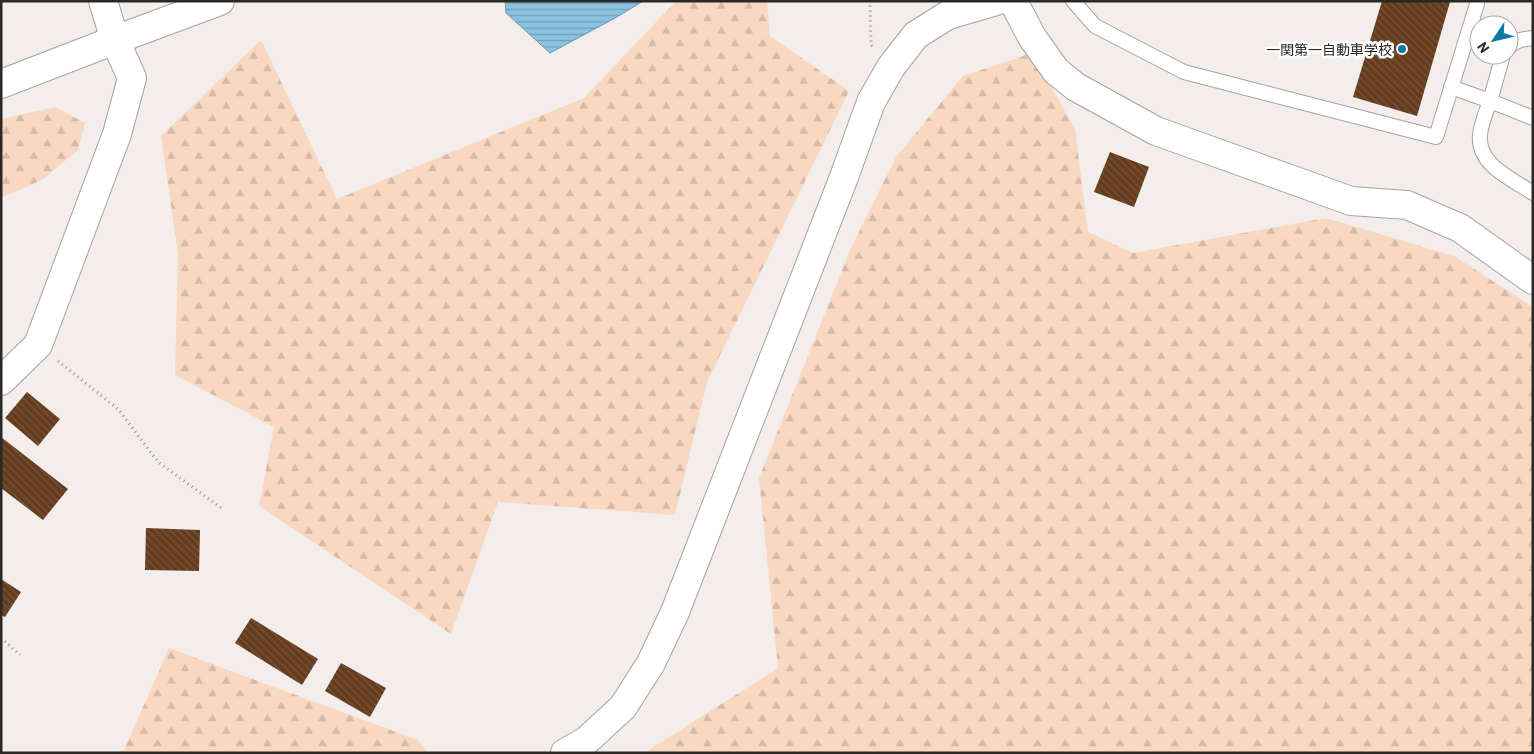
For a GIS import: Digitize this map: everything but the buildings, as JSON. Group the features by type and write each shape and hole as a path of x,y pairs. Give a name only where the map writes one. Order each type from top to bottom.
{"street":[{"path":"1,381 38,345 117,134 132,78 115,40 103,1"},
{"path":"1,84 220,1"},
{"path":"565,753 586,741 623,706 651,663 675,612 872,102 891,66 916,35 931,24 948,15 996,1"},
{"path":"1013,1 1032,37 1056,71 1076,87 1156,130 1351,200 1407,205 1460,228 1533,280"}],"lane":[{"path":"1073,1 1095,26 1184,72 1436,137 1476,4"},
{"path":"1519,41 1533,38"},
{"path":"1499,65 1480,134 1480,148 1490,165 1533,193"},
{"path":"1451,87 1533,118"}],"path":[{"path":"872,1 870,5 871,44 891,66"},
{"path":"38,345 118,409 158,462 224,510"},
{"path":"1,638 20,655"}],"green space":[{"path":"676,1 767,1 770,36 849,91 707,382 675,515 498,502 451,634 259,506 274,427 175,375 178,254 161,136 261,40 337,199 584,98"},
{"path":"1032,53 1075,129 1088,232 1133,253 1326,218 1454,256 1533,307 1533,753 644,753 778,668 759,478 851,248 896,157 963,76"},
{"path":"55,107 85,123 78,150 42,180 1,198 1,119"},
{"path":"169,648 418,740 428,753 109,753 124,750"}],"water":[{"path":"505,1 643,1 550,53 506,13"}],"place":[{"name":"一関第一自動車学校","path":"1402,49"}]}
